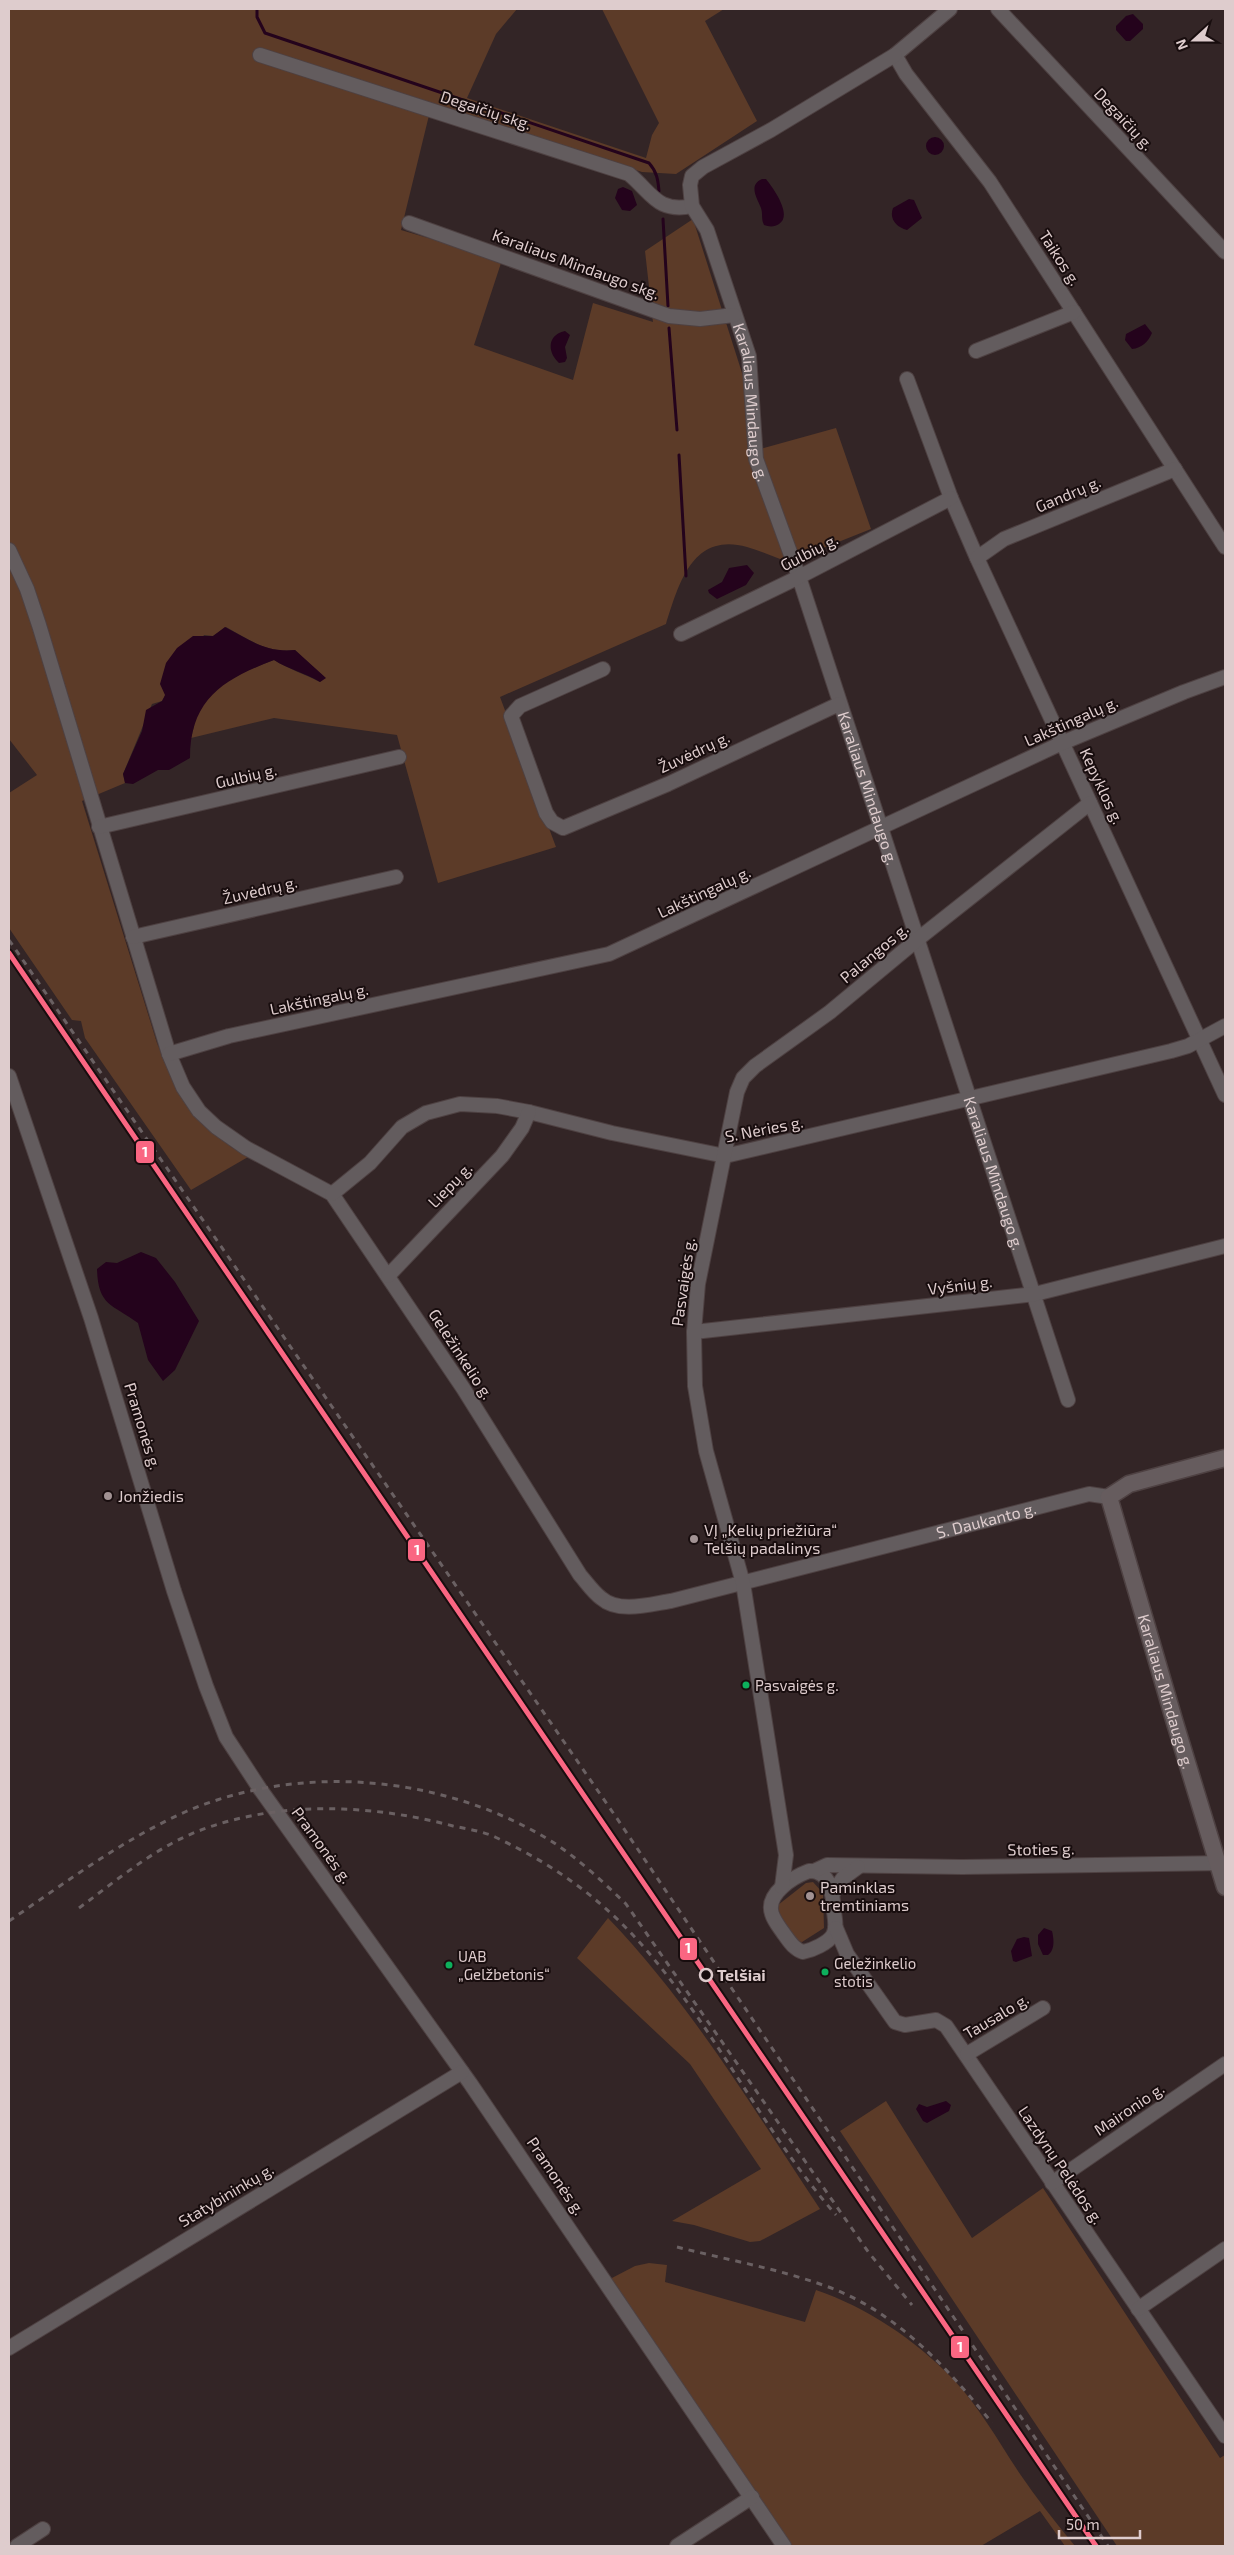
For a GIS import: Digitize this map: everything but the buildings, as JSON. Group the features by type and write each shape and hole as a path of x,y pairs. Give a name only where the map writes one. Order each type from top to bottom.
{"main road":[{"path":"1109,1497 1129,1484 1225,1458"},
{"name":"Karaliaus Mindaugo g.","path":"1109,1497 1221,1863 1225,1886"}],"street":[{"path":"896,55 950,9"},
{"name":"Degaičių g.","path":"998,9 1225,252"},
{"name":"Degaičių skg.","path":"260,55 629,174 658,203 671,207 692,206"},
{"name":"Karaliaus Mindaugo g.","path":"896,55 771,130 720,156 692,176 690,185 692,206 707,230 749,356 756,459 798,577 1035,1294 1068,1400"},
{"name":"Taikos g.","path":"896,55 906,74 990,182 1225,547"},
{"name":"Karaliaus Mindaugo skg.","path":"409,223 669,316 700,319 734,315"},
{"path":"976,351 1074,312"},
{"name":"Kepyklos g.","path":"907,379 951,498 977,558 1225,1095"},
{"name":"Gandrų g.","path":"977,558 1004,539 1175,469"},
{"name":"Gulbių g.","path":"681,634 798,577 951,498"},
{"name":"Geležinkelio g.","path":"9,550 27,589 39,625 169,1054 183,1087 199,1111 216,1127 246,1148 332,1194 463,1388 580,1575 602,1600 615,1605 643,1605 671,1601 743,1583"},
{"name":"Žuvėdrų g.","path":"603,669 520,706 511,716 546,813 552,822 563,828 668,784 839,704"},
{"name":"Lakštingalų g.","path":"169,1054 228,1036 610,954 1062,743 1225,677"},
{"name":"Gulbių g.","path":"99,827 399,757"},
{"name":"Palangos g.","path":"725,1156 737,1092 749,1072 830,1012 918,939 1090,803"},
{"name":"Žuvėdrų g.","path":"133,937 396,877"},
{"name":"S. Nėries g.","path":"332,1194 370,1163 402,1127 426,1113 460,1104 497,1106 529,1112 612,1133 725,1156 1171,1051 1200,1040 1225,1026"},
{"name":"Pramonės g.","path":"9,1076 91,1318 182,1617 226,1737 260,1789 462,2072 784,2546"},
{"name":"Liepų g.","path":"388,1276 502,1156 522,1128 529,1112"},
{"name":"Pasvaigės g.","path":"725,1156 702,1259 694,1332 695,1386 699,1420 706,1450 743,1583 786,1855 782,1887"},
{"name":"Vyšnių g.","path":"694,1332 1035,1294 1225,1246"},
{"name":"S. Daukanto g.","path":"743,1583 1089,1494 1109,1497"},
{"path":"786,1855 792,1862 824,1876 833,1893 836,1928 833,1936 815,1948 804,1952 792,1945 772,1915 771,1903 773,1896 782,1887 811,1871"},
{"name":"Stoties g.","path":"811,1871 827,1865 858,1867 1221,1863"},
{"path":"833,1893 843,1878 858,1867"},
{"name":"Lazdynų Pelėdos g.","path":"836,1928 847,1954 895,2022 905,2025 936,2020 946,2026 967,2054 1052,2183 1225,2436"},
{"path":"815,1948 825,1948 847,1954"},
{"name":"Tausalo g.","path":"967,2054 1043,2008"},
{"name":"Maironio g.","path":"1052,2183 1225,2064"},
{"name":"Statybininkų g.","path":"9,2348 462,2072"},
{"path":"1138,2309 1225,2249"},
{"path":"677,2546 752,2497"},
{"path":"17,2546 43,2529"}],"shaded area":[{"path":"9,9 517,9 496,34 467,98 646,158 652,135 659,123 602,9 724,9 705,21 757,121 676,174 642,172 432,103 401,230 502,260 474,345 573,380 593,303 653,322 645,251 693,219 743,376 749,452 836,428 871,529 788,562 747,547 728,544 713,547 701,554 683,578 666,624 500,697 556,847 438,883 397,735 274,718 191,738 198,712 206,699 232,678 253,668 274,660 320,682 325,678 295,650 275,650 251,641 226,627 213,636 204,635 162,701 152,704 123,774 125,783 82,801 157,1043 174,1084 196,1116 231,1147 248,1157 191,1190 85,1038 81,1021 72,1020 9,928 9,793 37,775 9,739"},
{"path":"1133,14 1143,24 1143,29 1130,41 1126,41 1116,30 1116,26 1126,16"},
{"path":"935,137 941,140 944,146 941,152 935,155 929,152 926,146 929,140"},
{"path":"762,179 766,179 769,183 783,208 783,220 776,226 766,226 763,223 762,210 754,188"},
{"path":"623,187 632,191 637,205 630,211 622,210 615,198 618,189"},
{"path":"909,199 914,200 922,218 907,230 894,222 892,212 893,208"},
{"path":"1145,324 1152,333 1147,342 1142,346 1132,349 1125,340 1126,334"},
{"path":"565,331 570,335 565,347 567,358 565,362 559,363 552,354 551,344 555,336"},
{"path":"747,565 754,573 746,585 717,599 709,593 708,590 722,582 729,568"},
{"path":"225,627 250,641 275,650 295,650 326,678 320,682 274,660 240,675 213,694 203,706 196,720 190,758 169,770 158,770 133,784 125,783 123,774 142,731 146,710 162,701 165,695 160,684 166,663 177,648 193,636 213,636"},
{"path":"141,1252 156,1258 175,1282 199,1321 175,1370 163,1381 148,1360 138,1323 108,1303 100,1290 98,1281 97,1269 106,1262 117,1263"},
{"path":"813,1882 823,1893 824,1928 802,1942 798,1941 780,1916 778,1905 806,1883"},
{"path":"608,1918 667,1986 694,2022 746,2096 820,2209 760,2241 750,2242 694,2225 672,2221 761,2169 690,2064 577,1958"},
{"path":"1044,1928 1052,1931 1053,1937 1053,1947 1048,1955 1043,1955 1038,1944 1038,1935"},
{"path":"1029,1938 1032,1956 1016,1962 1013,1961 1011,1951 1017,1939"},
{"path":"886,2101 972,2238 1043,2188 1220,2458 1225,2455 1225,2546 1117,2546 840,2131"},
{"path":"946,2101 951,2105 949,2111 927,2123 923,2121 916,2109 919,2104 927,2107"},
{"path":"649,2263 667,2265 665,2282 805,2322 816,2290 854,2306 889,2326 922,2350 962,2389 980,2412 1033,2493 1075,2546 1065,2546 1040,2511 981,2546 791,2546 610,2279 635,2266"}],"waterway":[{"path":"257,9 257,17 265,33 649,163 657,176 659,191"},
{"path":"663,219 668,306"},
{"path":"669,328 677,430"},
{"path":"679,455 686,576"}],"railway":[{"path":"9,940 616,1817 1108,2546"},
{"path":"9,1921 94,1863 162,1823 185,1812 230,1796 276,1786 323,1782 371,1783 418,1790 465,1802 509,1819 551,1841 571,1855 626,1904 869,2253 912,2305"},
{"path":"79,1908 135,1866 180,1839 227,1822 258,1814 291,1810 357,1810 390,1813 422,1819 490,1835 558,1872 597,1901 632,1934 697,2016 810,2184 836,2215"},
{"path":"677,2247 803,2278 846,2294 894,2323 916,2341 956,2380 992,2423"}],"transit line":[{"name":"1","path":"9,953 1096,2546"}],"place":[{"name":"Jonžiedis","path":"108,1496"},
{"name":"VĮ „Kelių priežiūra“ Telšių padalinys","path":"694,1539"},
{"name":"Pasvaigės g.","path":"746,1685"},
{"name":"Paminklas tremtiniams","path":"810,1896"},
{"name":"UAB „Gelžbetonis“","path":"449,1965"},
{"name":"Geležinkelio stotis","path":"825,1972"},
{"name":"Telšiai","path":"706,1975"}]}
